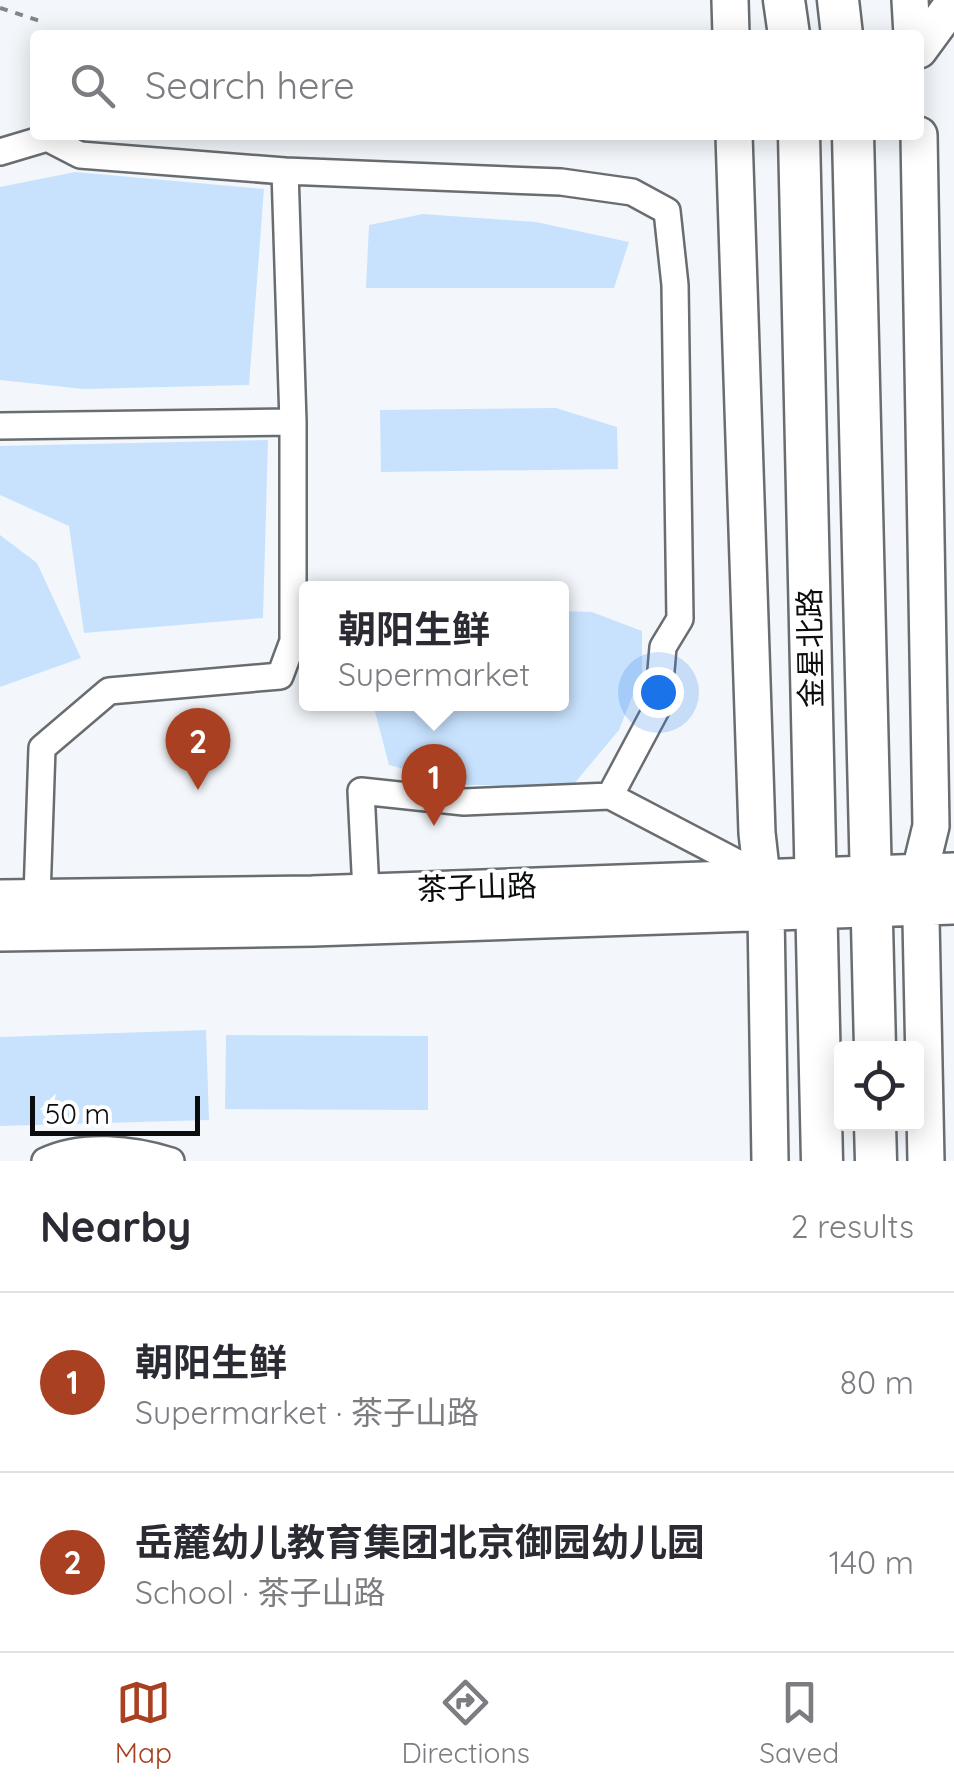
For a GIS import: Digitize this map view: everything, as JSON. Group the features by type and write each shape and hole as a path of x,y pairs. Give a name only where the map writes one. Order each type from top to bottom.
{"main road":[{"path":"784,0 787,30"},
{"path":"838,0 841,30"},
{"name":"金星北路","path":"799,140 822,1161"},
{"name":"金星北路","path":"853,140 875,1041"},
{"path":"875,1131 876,1161"}],"street":[{"path":"730,0 731,30"},
{"path":"910,0 912,30"},
{"path":"924,43 954,2"},
{"path":"0,152 40,140"},
{"path":"51,140 80,155 285,171 561,182 632,192 667,211 675,285 680,619 663,647 658,706 610,796"},
{"path":"734,140 766,913 770,1161"},
{"path":"919,140 932,826 937,888 926,1161"},
{"path":"37,898 42,748 109,691 280,676 293,641 293,422 285,171"},
{"path":"0,426 293,422"},
{"path":"366,892 361,791 464,802 610,796 762,876"},
{"name":"茶子山路","path":"0,898 366,892 762,876 817,894 937,888"},
{"name":"茶子山路","path":"0,933 313,928 766,913 817,894"},
{"path":"45,1161 58,1155 106,1150 172,1161"}],"path":[{"path":"0,8 40,22"}],"building":[{"path":"75,172 264,189 249,385 83,389 0,380 0,187"},
{"path":"423,214 536,222 629,242 614,288 366,288 369,225"},
{"path":"556,408 617,427 618,469 381,472 380,410"},
{"path":"268,440 263,618 84,633 69,526 0,495 0,446"},
{"path":"0,535 37,563 81,658 0,687"},
{"path":"569,611 592,612 642,631 642,672 619,730 573,785 464,785 389,765 375,711 569,711"},
{"path":"206,1030 209,1120 0,1126 0,1037"},
{"path":"226,1035 428,1036 428,1110 225,1109"}],"place":[{"name":"岳麓幼儿教育集团北京御园幼儿园","path":"198,790"},
{"name":"朝阳生鲜","path":"434,826"}]}
